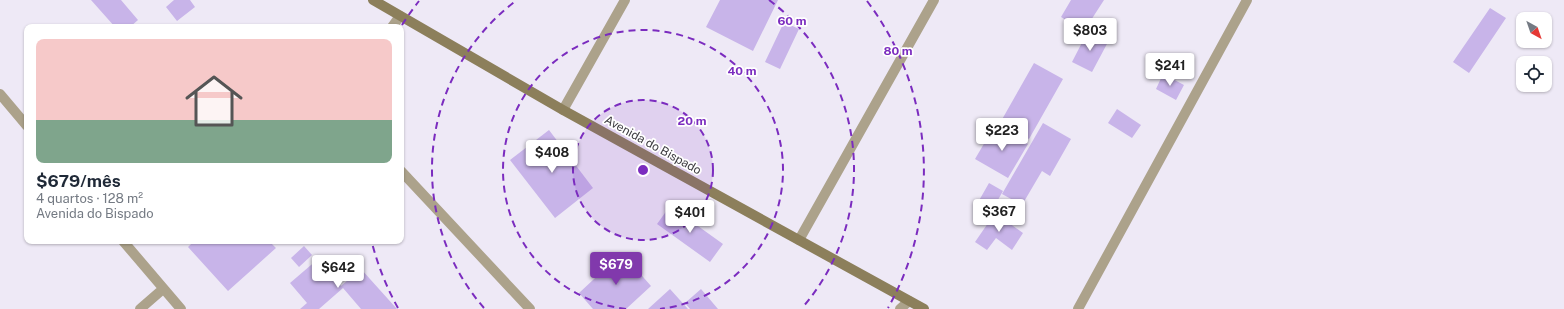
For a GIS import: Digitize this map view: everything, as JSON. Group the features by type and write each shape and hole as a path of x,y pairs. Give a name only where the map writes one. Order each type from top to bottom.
{"main road":[{"name":"Avenida do Bispado","path":"373,0 563,110 924,309"}],"street":[{"path":"563,110 625,0"},
{"path":"798,240 934,0"},
{"path":"1078,309 1248,0"},
{"path":"394,24 400,16"},
{"path":"0,94 24,122"},
{"path":"404,174 530,309"},
{"path":"126,244 181,309"},
{"path":"140,309 163,289"},
{"path":"900,309 909,301"}],"building":[{"path":"91,0 121,0 138,20 133,24 112,24"},
{"path":"174,0 190,0 195,7 177,21 166,7"},
{"path":"720,0 778,0 753,51 706,27"},
{"path":"1071,0 1104,0 1084,31 1061,17"},
{"path":"1490,8 1506,18 1469,73 1453,62"},
{"path":"784,22 799,29 780,69 765,62"},
{"path":"1088,31 1108,42 1092,72 1072,62"},
{"path":"1034,63 1063,79 1029,139 1000,123"},
{"path":"1163,74 1184,85 1176,100 1156,89"},
{"path":"1117,109 1141,125 1132,138 1108,123"},
{"path":"1043,123 1071,139 1050,176 1042,171 1022,205 1002,194"},
{"path":"995,125 1028,144 1008,178 975,159"},
{"path":"549,130 593,188 555,218 510,160"},
{"path":"989,183 1003,191 991,212 977,204"},
{"path":"670,206 723,244 710,262 657,224"},
{"path":"995,213 1023,233 1012,250 996,238 987,250 975,242"},
{"path":"191,244 272,244 276,248 228,291 188,247"},
{"path":"304,246 312,255 299,267 291,258"},
{"path":"622,253 651,286 626,309 593,309 579,293"},
{"path":"318,259 341,286 361,269 397,309 361,309 343,288 319,309 300,309 307,303 290,283"},
{"path":"670,289 688,309 648,309"},
{"path":"701,289 718,309 690,309 685,303"}]}
